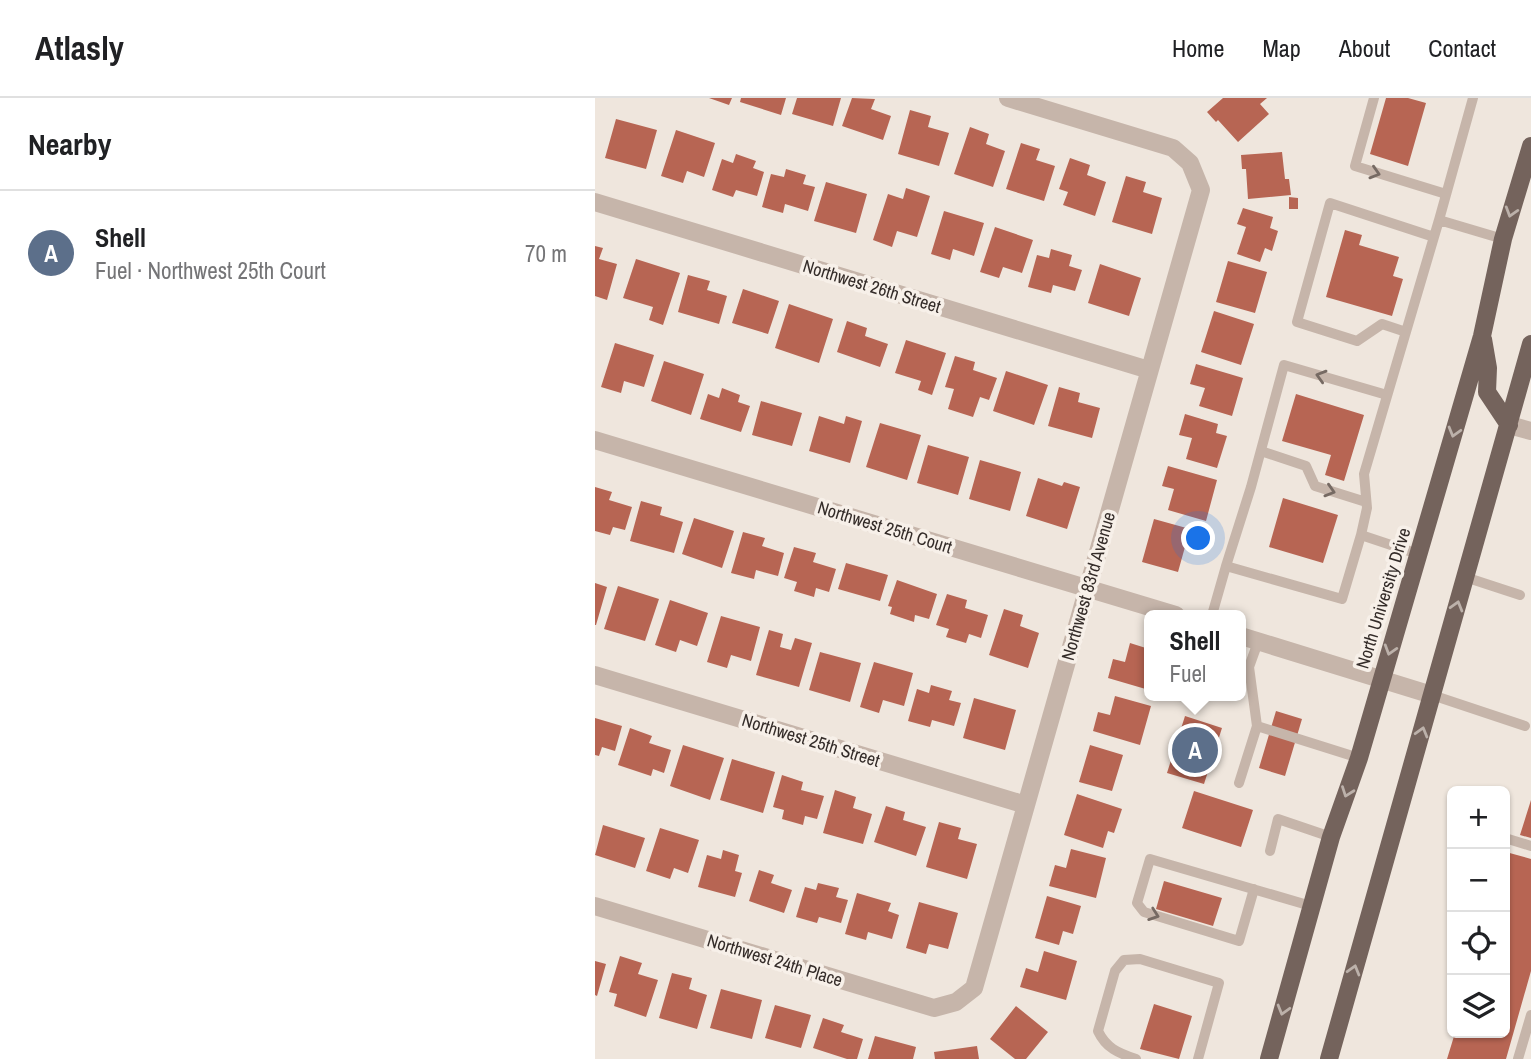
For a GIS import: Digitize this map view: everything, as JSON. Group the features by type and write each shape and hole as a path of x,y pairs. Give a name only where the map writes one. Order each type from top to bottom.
{"main road":[{"name":"North University Drive","path":"1269,1059 1331,837 1359,758 1482,336 1503,239 1531,146"},
{"path":"1482,336 1488,368 1487,392 1509,425"},
{"path":"1332,1058 1531,344"}],"street":[{"name":"Northwest 83rd Avenue","path":"956,1003 974,988 1201,190 1190,163 1173,148 1009,98"},
{"name":"Northwest 26th Street","path":"595,202 1149,370"},
{"path":"1509,425 1531,431"},
{"name":"Northwest 25th Court","path":"595,440 1160,610"},
{"path":"1249,639 1432,695"},
{"name":"Northwest 25th Street","path":"595,675 1026,805"},
{"name":"Northwest 24th Place","path":"595,906 934,1008 956,1003"}],"lane":[{"path":"1374,98 1355,166 1446,194"},
{"path":"1226,566 1342,599 1367,508 1364,474 1473,98"},
{"path":"1406,332 1382,324 1357,341 1297,323 1330,203 1434,237"},
{"path":"1439,220 1503,239"},
{"path":"1213,610 1284,365 1387,395"},
{"path":"1261,451 1306,466 1315,486 1366,502"},
{"path":"1361,535 1418,554"},
{"path":"1465,577 1521,595"},
{"path":"1239,783 1257,726 1249,667 1249,639"},
{"path":"1432,695 1525,726"},
{"path":"1257,726 1359,758"},
{"path":"1270,851 1278,819 1331,837"},
{"path":"1510,840 1531,846"},
{"path":"1254,889 1239,941 1144,912 1136,903 1150,859 1254,889 1311,906"},
{"path":"1136,1059 1118,1053 1104,1043 1098,1031 1115,971 1124,960 1140,959 1219,983 1198,1059"},
{"path":"1518,1059 1531,1015"}],"building":[{"path":"709,98 732,98 729,105"},
{"path":"741,98 786,98 781,115 740,102"},
{"path":"797,98 841,98 833,126 792,114"},
{"path":"852,98 875,99 871,109 891,116 883,140 842,126"},
{"path":"1223,98 1267,98 1260,104 1269,114 1238,142 1207,112"},
{"path":"1386,98 1408,98 1426,103 1408,166 1370,154"},
{"path":"910,110 931,116 928,127 949,133 939,166 898,154"},
{"path":"616,119 657,130 646,169 605,158"},
{"path":"970,127 989,134 986,144 1005,151 993,187 954,174"},
{"path":"676,130 715,143 704,177 687,171 683,183 661,176"},
{"path":"1021,143 1040,149 1036,160 1055,166 1044,201 1006,189"},
{"path":"1282,152 1285,179 1289,179 1291,195 1248,199 1246,169 1242,169 1241,155"},
{"path":"736,154 756,161 753,168 764,172 757,196 736,190 733,197 712,190 722,159 733,163"},
{"path":"1070,158 1090,165 1087,175 1106,182 1095,216 1063,205 1068,192 1059,189"},
{"path":"786,169 806,175 803,184 815,187 808,211 785,204 783,213 762,207 771,174 784,177"},
{"path":"1126,176 1146,182 1143,192 1162,198 1152,234 1112,222"},
{"path":"826,182 867,194 856,233 814,221"},
{"path":"906,188 930,196 917,237 897,231 892,247 873,240 888,194 903,199"},
{"path":"1289,197 1298,198 1298,209 1289,209"},
{"path":"1243,208 1273,217 1270,228 1278,231 1272,251 1265,248 1260,262 1237,254 1246,227 1237,224"},
{"path":"944,211 984,223 974,256 953,249 950,260 931,254"},
{"path":"995,227 1033,240 1022,273 1003,267 999,278 980,272"},
{"path":"1345,230 1362,235 1359,245 1399,257 1393,276 1403,279 1392,316 1326,297"},
{"path":"595,246 603,248 599,259 617,264 607,300 595,296"},
{"path":"1051,249 1072,255 1069,266 1082,270 1075,291 1053,285 1051,293 1028,287 1037,255 1049,258"},
{"path":"636,259 680,273 663,325 649,320 653,307 623,298"},
{"path":"1228,261 1267,272 1255,313 1216,302"},
{"path":"1100,264 1141,278 1129,316 1088,303"},
{"path":"688,275 710,281 707,290 727,296 719,324 678,312"},
{"path":"743,289 779,301 768,334 732,323"},
{"path":"789,304 833,319 819,363 775,348"},
{"path":"1214,311 1254,324 1241,365 1201,352"},
{"path":"847,321 867,328 865,336 888,344 880,367 837,352"},
{"path":"906,340 946,353 932,395 918,390 921,381 895,373"},
{"path":"615,343 654,355 644,387 624,381 621,393 601,387"},
{"path":"955,356 975,362 973,370 997,378 989,400 980,397 973,417 948,409 954,389 945,387"},
{"path":"664,361 704,374 691,415 651,401"},
{"path":"1196,364 1243,378 1232,416 1199,406 1205,388 1190,384"},
{"path":"1006,371 1048,385 1034,425 993,411"},
{"path":"1059,387 1080,393 1078,402 1100,408 1092,438 1048,426"},
{"path":"722,388 740,395 738,402 750,406 741,432 700,419 708,394 719,398"},
{"path":"1296,394 1364,415 1344,481 1325,475 1331,455 1282,441"},
{"path":"761,401 802,413 792,446 752,435"},
{"path":"1185,414 1218,424 1216,433 1227,436 1217,468 1186,459 1192,438 1179,435"},
{"path":"819,416 844,424 846,416 862,421 850,463 809,451"},
{"path":"880,423 921,435 907,480 866,467"},
{"path":"928,445 969,457 958,495 917,483"},
{"path":"980,460 1021,472 1010,511 969,499"},
{"path":"1168,466 1217,480 1206,521 1168,510 1174,489 1162,486"},
{"path":"1038,478 1062,486 1064,482 1080,487 1067,529 1026,516"},
{"path":"595,487 612,492 609,500 632,507 625,530 613,527 610,535 595,531"},
{"path":"1283,498 1338,515 1323,563 1269,547"},
{"path":"641,501 662,507 660,515 683,522 674,553 630,541"},
{"path":"694,518 734,531 722,568 682,554"},
{"path":"1154,519 1190,529 1178,572 1142,562"},
{"path":"743,532 765,538 762,546 784,553 778,576 756,570 754,579 731,573"},
{"path":"794,547 816,553 813,562 836,569 829,592 816,588 814,597 794,591 797,582 784,578"},
{"path":"846,563 888,575 880,601 838,589"},
{"path":"897,580 937,594 929,619 915,615 914,622 890,614 892,607 888,606"},
{"path":"595,583 607,587 596,625 595,625"},
{"path":"618,586 659,599 645,641 604,629"},
{"path":"947,594 967,600 965,608 988,615 981,638 969,634 966,643 946,637 949,629 936,625"},
{"path":"670,600 708,613 697,646 680,640 676,652 655,645"},
{"path":"1004,609 1023,615 1020,626 1039,633 1028,668 989,655"},
{"path":"721,616 760,627 751,661 731,655 727,668 707,662"},
{"path":"769,630 783,634 780,647 791,650 795,638 812,643 799,687 756,675"},
{"path":"1130,643 1144,647 1144,689 1108,678 1113,659 1125,662"},
{"path":"820,652 861,663 850,702 809,690"},
{"path":"874,662 913,673 904,706 883,700 879,713 860,707"},
{"path":"931,685 952,691 949,700 961,703 954,726 932,720 930,727 908,721 917,689 929,693"},
{"path":"1115,696 1151,706 1140,745 1093,731 1098,712 1110,715"},
{"path":"974,698 1016,710 1005,750 963,738"},
{"path":"1276,711 1302,719 1285,776 1259,768"},
{"path":"1185,716 1222,728 1204,784 1167,773"},
{"path":"595,718 622,726 615,751 602,747 599,756 595,755"},
{"path":"630,728 652,736 649,743 671,750 664,773 653,769 651,776 618,765"},
{"path":"683,745 724,758 710,800 670,786"},
{"path":"1090,745 1123,755 1112,791 1079,782"},
{"path":"732,759 775,772 763,813 720,800"},
{"path":"782,775 803,782 801,790 824,796 817,819 805,816 803,825 782,819 784,810 773,807"},
{"path":"835,790 856,797 853,808 872,814 863,844 823,833"},
{"path":"1194,791 1253,810 1241,847 1182,828"},
{"path":"1077,794 1122,809 1114,833 1108,831 1103,848 1064,835"},
{"path":"1531,800 1531,838 1520,835"},
{"path":"886,806 905,812 903,820 926,827 916,856 874,842"},
{"path":"939,822 961,828 958,839 977,844 967,879 926,867"},
{"path":"603,825 645,838 635,868 595,855"},
{"path":"660,828 699,840 688,873 674,868 670,879 646,871"},
{"path":"1071,849 1106,858 1096,898 1049,886 1055,865 1066,868"},
{"path":"723,850 739,855 735,871 742,873 735,897 698,887 707,855 721,859"},
{"path":"1510,853 1531,859 1531,971 1506,1059 1447,1059 1453,1038 1510,1038"},
{"path":"759,870 774,875 771,883 792,890 784,913 749,901"},
{"path":"1164,881 1222,898 1213,926 1156,909"},
{"path":"818,883 839,888 836,897 848,900 841,923 819,917 817,923 796,917 805,887 816,890"},
{"path":"857,893 891,903 888,911 899,915 892,939 868,932 866,940 845,934"},
{"path":"1047,896 1081,906 1073,934 1063,931 1059,945 1035,938"},
{"path":"919,902 958,913 948,949 929,944 926,954 906,948"},
{"path":"1044,951 1077,961 1066,1000 1020,987 1026,968 1038,972"},
{"path":"620,956 642,963 638,974 658,980 646,1017 614,1006 617,994 609,992"},
{"path":"595,961 606,964 597,996 595,995"},
{"path":"672,973 692,978 689,989 707,995 697,1029 659,1018"},
{"path":"721,989 762,1000 752,1039 710,1028"},
{"path":"1154,1004 1192,1016 1179,1059 1140,1049"},
{"path":"775,1005 811,1015 801,1048 765,1038"},
{"path":"1016,1006 1048,1032 1026,1059 1015,1059 990,1039"},
{"path":"823,1018 844,1025 841,1032 863,1039 857,1059 847,1059 813,1048"},
{"path":"875,1036 916,1047 913,1059 868,1059"},
{"path":"977,1046 979,1059 935,1059 934,1052"}],"place":[{"name":"Shell","path":"1195,750"}]}
